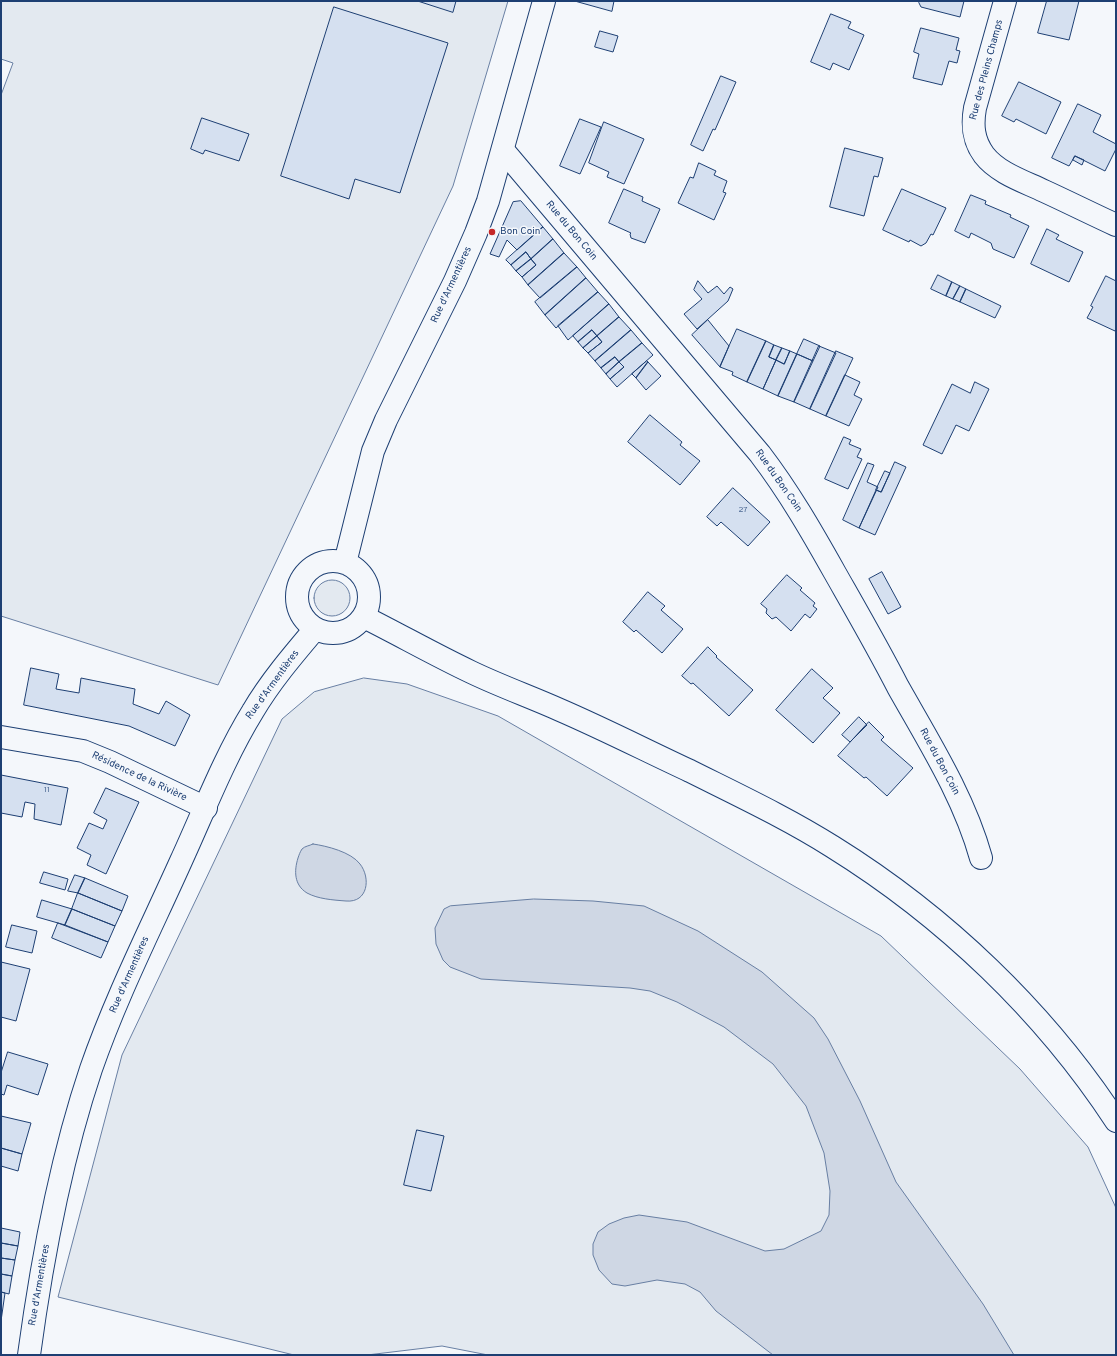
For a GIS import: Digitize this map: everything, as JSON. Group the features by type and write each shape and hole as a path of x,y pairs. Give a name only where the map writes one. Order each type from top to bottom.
{"street":[{"name":"Rue d'Armentières","path":"344,563 373,451 386,420 455,281 488,201 544,1"},
{"name":"Rue des Pleins Champs","path":"1005,1 974,114 973,128 979,147 984,155 1002,171 1116,225"},
{"name":"Rue du Bon Coin","path":"503,150 760,454 778,478 805,520 951,783 974,834 981,858"},
{"path":"328,561 344,563 356,569 368,585 370,598 364,617 352,628 342,633 331,634 315,629 307,622 298,608 297,596 299,586 308,571 317,565 328,561"},
{"path":"364,617 468,671 560,710 754,803 797,826 854,860 924,911 972,953 1007,987 1075,1063 1116,1121"},
{"name":"Rue d'Armentières","path":"29,1355 51,1221 69,1144 90,1075 121,993 225,766 254,709 293,655 315,629"},
{"name":"Résidence de la Rivière","path":"1,737 83,751 110,762 206,808"}],"shaded area":[{"path":"1,1 508,1 453,186 218,685 1,616 1,95 13,63 1,59"},
{"path":"336,580 345,585 349,591 349,605 345,611 336,616 328,616 319,611 315,605 314,594 319,585 325,581"},
{"path":"364,678 407,684 498,716 881,936 1020,1069 1088,1147 1116,1208 1116,1355 488,1355 442,1346 367,1355 294,1355 58,1297 122,1055 282,719 314,692"},
{"path":"313,844 325,846 345,853 360,864 366,876 366,882 363,894 359,898 353,901 326,899 316,897 303,890 297,882 297,863 302,849"},
{"path":"534,899 593,901 644,906 698,931 762,972 814,1018 828,1039 860,1101 896,1182 983,1304 1014,1355 773,1355 716,1311 700,1292 685,1284 657,1280 625,1286 612,1284 599,1270 593,1255 593,1244 598,1232 609,1224 624,1218 639,1215 687,1222 765,1251 784,1249 821,1231 829,1215 830,1191 824,1153 806,1106 773,1064 724,1027 677,1002 650,991 630,988 481,979 450,967 443,960 436,944 435,928 444,909 450,906"}],"building":[{"path":"418,1 456,1 453,12"},
{"path":"575,1 614,1 612,11"},
{"path":"919,1 964,1 960,17 921,7"},
{"path":"1047,1 1079,1 1069,40 1038,33"},
{"path":"334,7 448,43 400,193 355,179 349,199 281,176"},
{"path":"831,14 851,22 848,28 864,35 849,70 833,63 830,70 811,62"},
{"path":"921,28 959,38 956,50 960,51 957,63 949,61 942,85 913,78 919,54 914,52"},
{"path":"600,31 618,36 613,52 595,47"},
{"path":"721,76 736,82 715,130 713,129 703,151 691,145"},
{"path":"1019,82 1061,102 1046,134 1016,119 1014,122 1002,116"},
{"path":"1078,104 1101,115 1093,132 1116,144 1116,149 1105,171 1075,156 1069,166 1052,158"},
{"path":"202,118 249,134 239,161 205,150 203,154 191,149"},
{"path":"580,119 601,127 580,174 560,166"},
{"path":"604,122 644,139 624,184 607,177 609,172 589,163"},
{"path":"845,148 883,158 878,177 874,176 864,216 830,207"},
{"path":"1075,156 1084,160 1082,165 1073,160"},
{"path":"699,163 716,171 714,175 727,181 723,192 726,193 714,220 678,203 690,177 693,178"},
{"path":"624,189 643,197 642,201 660,209 645,243 631,238 631,233 609,223"},
{"path":"902,189 946,208 933,235 931,234 926,243 921,246 910,240 909,242 883,230"},
{"path":"971,195 986,201 985,204 1011,215 1010,217 1029,226 1014,258 993,249 991,243 971,233 969,238 955,231"},
{"path":"521,201 543,227 517,250 507,240 499,257 490,254 513,202"},
{"path":"543,227 553,239 531,259 526,252 511,265 506,260"},
{"path":"1047,229 1059,235 1056,239 1083,252 1069,282 1031,264"},
{"path":"553,239 564,253 528,285 522,277 536,265 531,259"},
{"path":"526,252 531,259 516,271 511,265"},
{"path":"564,253 577,267 540,298 528,285"},
{"path":"531,259 536,265 522,277 516,271"},
{"path":"577,267 586,278 545,315 535,302"},
{"path":"938,275 952,282 946,296 931,289"},
{"path":"1106,276 1116,281 1115,331 1087,318 1093,307 1091,306"},
{"path":"586,278 598,292 556,328 545,315"},
{"path":"698,281 708,293 717,286 724,294 730,287 733,289 728,301 697,329 684,314 702,299 694,290"},
{"path":"952,282 960,286 953,299 946,296"},
{"path":"960,286 966,289 960,302 953,299"},
{"path":"966,289 1001,306 995,318 960,302"},
{"path":"598,292 609,304 568,340 558,326"},
{"path":"609,304 619,317 597,336 592,330 578,342 573,336"},
{"path":"619,317 631,330 595,361 588,353 602,342 597,336"},
{"path":"708,320 729,346 720,367 692,335"},
{"path":"737,329 766,341 747,382 732,375 733,372 720,367"},
{"path":"592,330 597,336 583,348 578,342"},
{"path":"631,330 642,343 619,362 615,357 601,368 595,361"},
{"path":"597,336 602,342 588,353 583,348"},
{"path":"804,339 820,346 813,361 797,354"},
{"path":"766,341 774,345 769,357 776,360 763,389 747,382"},
{"path":"642,343 653,355 617,387 610,379 624,367 619,362"},
{"path":"774,345 782,348 776,360 769,357"},
{"path":"819,346 836,353 810,409 794,402"},
{"path":"782,348 790,351 784,364 776,360"},
{"path":"790,351 797,354 778,396 763,389 776,360 784,364"},
{"path":"836,351 853,358 826,416 810,409"},
{"path":"797,354 813,361 794,402 778,396"},
{"path":"615,357 619,362 606,374 601,368"},
{"path":"647,361 648,362 636,378 632,374"},
{"path":"619,362 624,367 610,379 606,374"},
{"path":"648,362 661,376 646,390 636,378"},
{"path":"845,375 860,382 854,395 862,399 849,426 826,416"},
{"path":"975,382 989,389 969,431 956,425 942,454 923,445 952,384 970,393"},
{"path":"650,415 682,442 680,445 700,461 680,485 628,442"},
{"path":"844,437 851,440 849,444 861,449 857,457 862,459 848,489 825,479"},
{"path":"895,462 906,467 875,535 859,528 876,490 881,492"},
{"path":"868,463 874,465 867,482 878,487 859,528 843,520"},
{"path":"885,471 890,473 881,492 876,490"},
{"path":"733,488 770,522 748,546 721,522 717,526 707,517"},
{"path":"882,572 901,607 888,614 869,579"},
{"path":"787,575 802,588 800,590 815,603 813,606 817,609 810,618 805,614 791,631 776,617 772,619 766,613 767,609 761,604"},
{"path":"648,592 665,606 661,610 683,629 662,653 636,630 634,632 623,622"},
{"path":"708,647 717,656 716,657 753,690 729,716 693,683 691,684 682,676"},
{"path":"31,668 59,674 56,689 79,693 81,678 135,689 133,704 159,714 166,701 190,715 175,746 129,726 24,705"},
{"path":"812,669 833,688 823,698 840,713 813,743 776,710"},
{"path":"859,717 867,725 850,742 842,735"},
{"path":"869,722 884,737 881,740 913,768 887,796 866,777 864,778 838,756"},
{"path":"1,775 68,788 61,825 34,819 35,804 25,802 22,817 1,813"},
{"path":"106,788 139,802 106,874 87,865 91,855 77,848 89,823 103,829 107,820 94,813"},
{"path":"44,872 68,879 65,890 40,883"},
{"path":"75,875 85,878 78,893 68,891"},
{"path":"85,878 128,896 122,911 78,893"},
{"path":"78,893 122,911 115,926 72,909"},
{"path":"42,900 72,909 65,925 37,917"},
{"path":"72,909 115,926 108,942 65,925"},
{"path":"58,923 108,942 101,958 52,938"},
{"path":"12,925 37,931 32,953 6,947"},
{"path":"1,962 30,969 16,1021 1,1017"},
{"path":"8,1052 48,1064 38,1095 7,1085 4,1095 1,1094 1,1073"},
{"path":"1,1116 31,1123 22,1154 1,1148"},
{"path":"417,1130 444,1136 431,1191 404,1185"},
{"path":"1,1148 22,1154 18,1171 1,1166"},
{"path":"1,1228 20,1232 18,1246 1,1243"},
{"path":"1,1243 18,1246 15,1260 1,1258"},
{"path":"1,1258 15,1260 12,1276 1,1274"},
{"path":"1,1274 12,1276 9,1294 1,1292"},
{"path":"1,1292 5,1293 1,1321"}],"place":[{"name":"Bon Coin","path":"492,232"}]}
